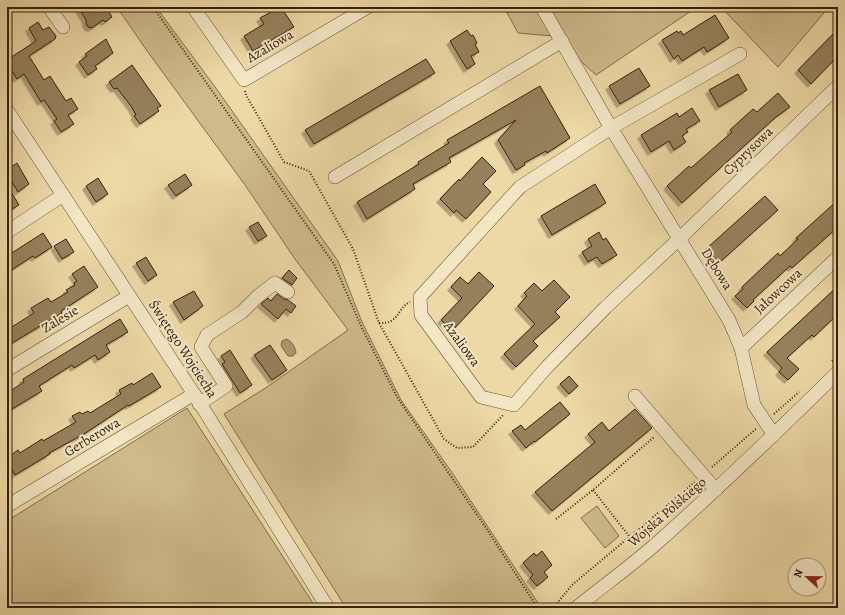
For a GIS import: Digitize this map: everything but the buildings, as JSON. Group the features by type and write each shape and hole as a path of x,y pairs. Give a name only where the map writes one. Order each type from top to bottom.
{"street":[{"path":"49,7 62,27"},
{"name":"Azaliowa","path":"193,7 244,80 368,7"},
{"name":"Dębowa","path":"542,7 611,128 729,320 741,348 754,405 774,435"},
{"path":"335,177 562,41"},
{"path":"420,297 520,187 611,128 740,54"},
{"name":"Cyprysowa","path":"680,239 838,86"},
{"name":"Świętego Wojciecha","path":"7,110 196,399 328,608"},
{"path":"7,232 63,195"},
{"path":"514,405 546,368 606,307 680,239"},
{"name":"Jałowcowa","path":"741,348 838,258"},
{"name":"Gerberowa","path":"7,506 196,399 226,386 201,347 207,335 242,312 258,296 275,283 288,292"},
{"name":"Zalesie","path":"7,370 129,296"},
{"name":"Azaliowa","path":"420,297 421,314 481,397 514,405"},
{"name":"Wojska Polskiego","path":"576,608 655,544 716,490 838,372"},
{"path":"635,396 716,490"}],"path":[{"path":"153,7 334,264 362,328 396,397 488,531 535,604 540,608"},
{"path":"244,80 246,95 284,162 309,171 353,249 379,323 444,439 457,448 473,447 514,405"},
{"path":"379,323 387,323 396,318 404,304 420,297"},
{"path":"556,519 593,490 654,437"},
{"path":"593,490 629,536"}],"shaded area":[{"path":"117,7 156,7 218,91 338,261 362,322 401,400 453,474 538,603 539,608 346,608 224,414 267,387 348,330 295,259 245,185 145,48"},
{"path":"504,7 697,7 596,75 553,36 518,33"},
{"path":"721,7 829,7 778,67"},
{"path":"286,339 295,349 296,353 293,356 288,356 281,346 282,341"},
{"path":"187,408 316,608 7,608 7,521"},
{"path":"597,506 619,536 605,548 581,518"}]}
